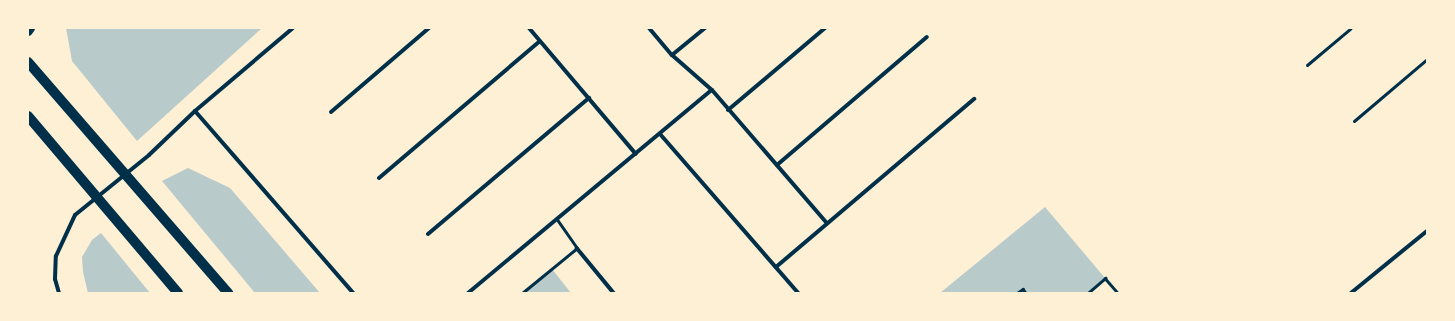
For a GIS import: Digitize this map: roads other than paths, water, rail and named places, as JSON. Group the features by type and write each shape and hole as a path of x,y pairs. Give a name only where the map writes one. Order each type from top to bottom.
{"main road":[{"path":"28,62 228,293"},
{"path":"28,116 176,291"}],"street":[{"path":"59,293 55,279 56,256 75,214 149,155 195,111 293,28"},
{"path":"331,112 429,28"},
{"path":"530,28 636,154"},
{"path":"649,28 672,55 712,90 826,222"},
{"path":"672,55 705,28"},
{"path":"728,110 826,28"},
{"path":"777,165 927,37"},
{"path":"380,178 540,41"},
{"path":"468,293 712,90"},
{"path":"428,234 589,98"},
{"path":"776,267 826,222 974,99"},
{"path":"195,111 353,293"},
{"path":"660,134 798,293"},
{"path":"1352,293 1427,231"},
{"path":"577,248 614,293"}],"lane":[{"path":"1307,65 1351,28"},
{"path":"1354,121 1427,59"},
{"path":"522,293 577,248 557,219"}]}
